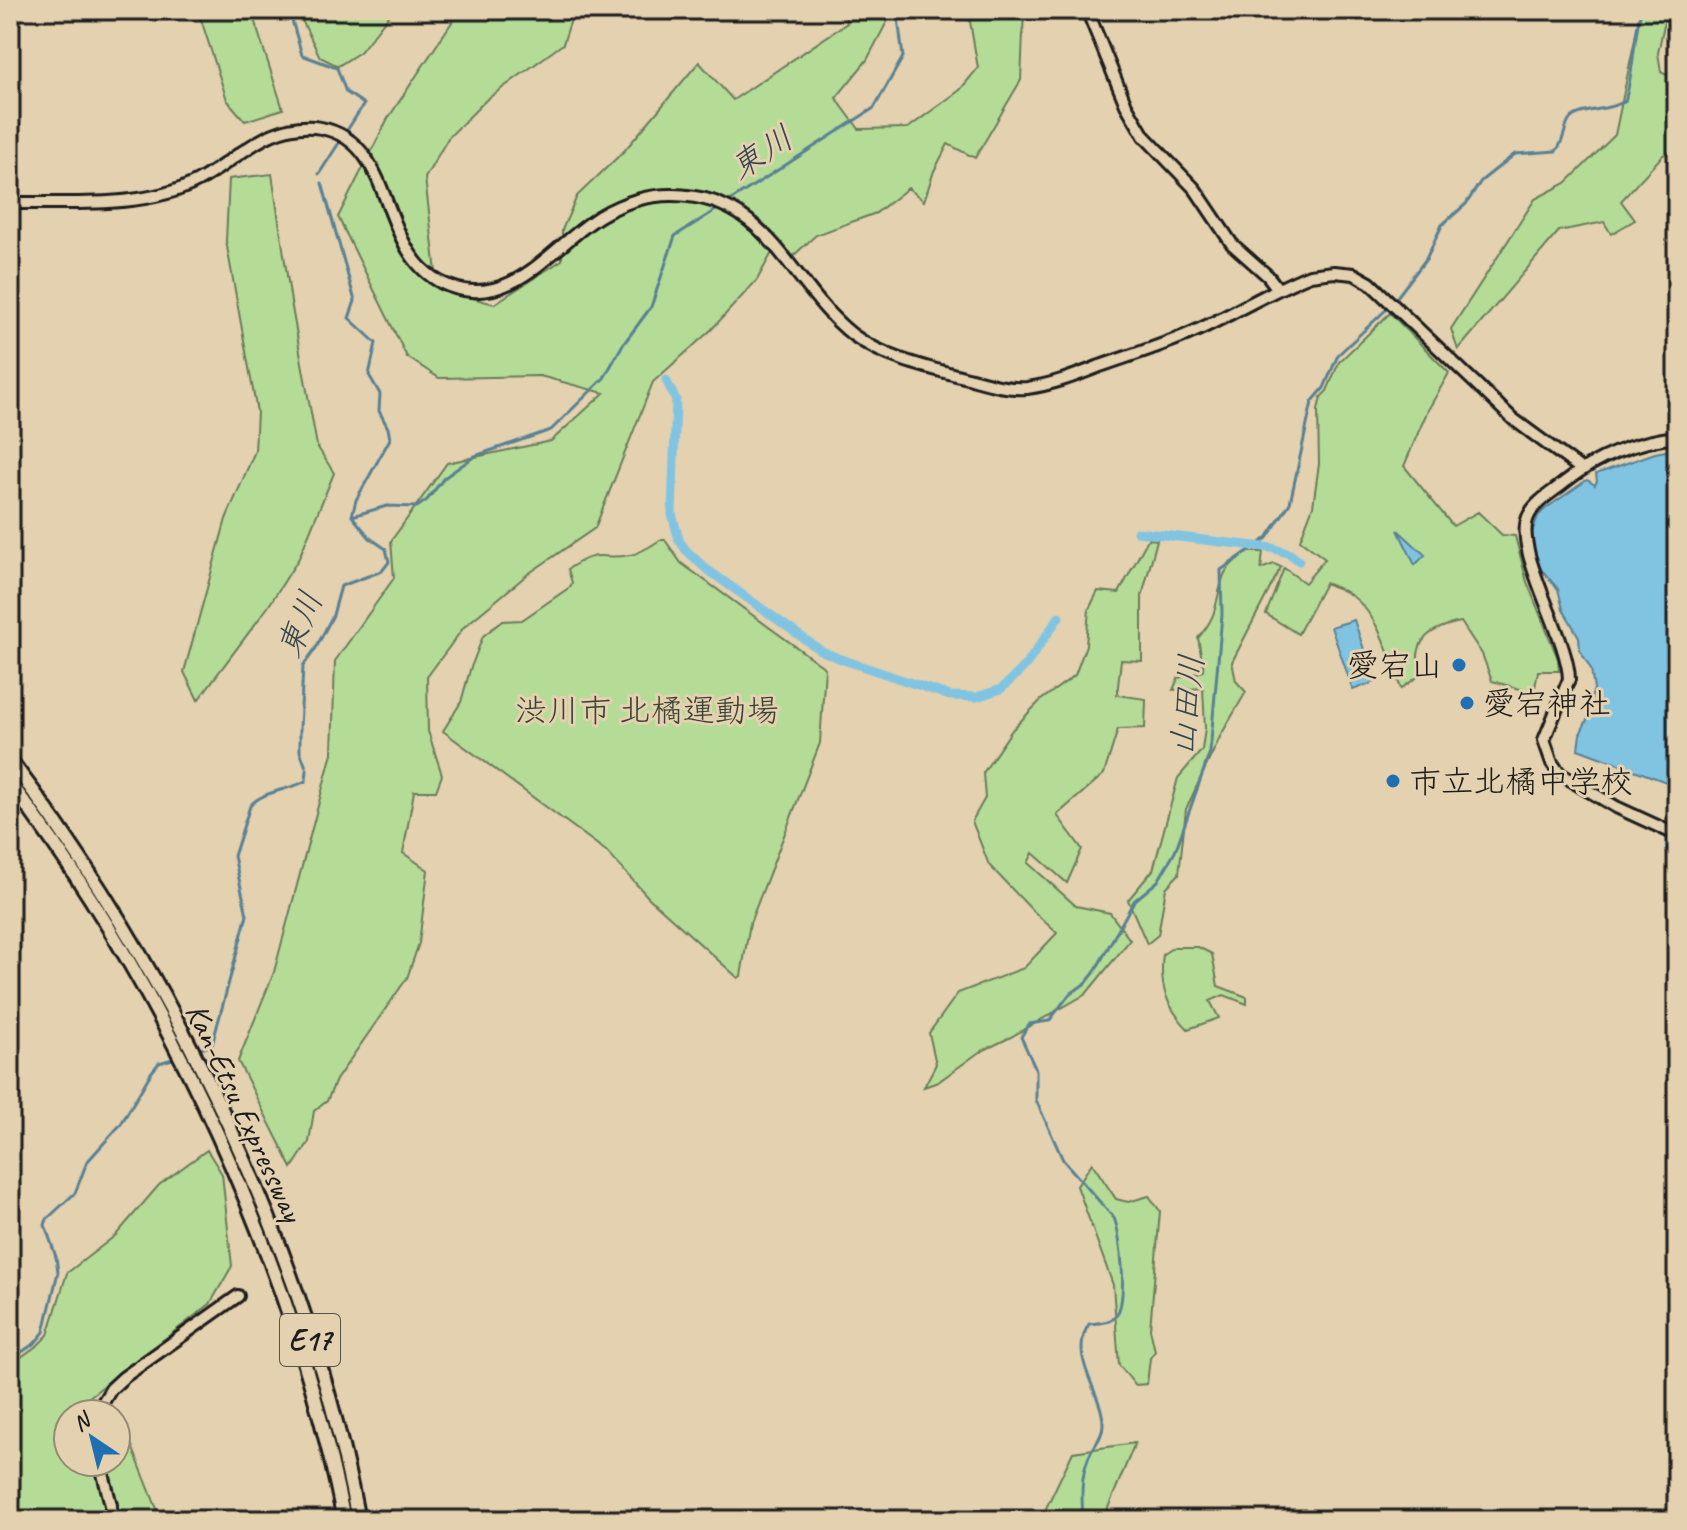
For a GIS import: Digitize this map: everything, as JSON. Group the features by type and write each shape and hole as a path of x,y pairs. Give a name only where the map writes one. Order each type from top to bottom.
{"highway":[{"name":"Kan-Etsu Expressway","path":"10,760 62,831 145,964 197,1060 245,1164 288,1273 321,1372 358,1520"},
{"name":"Kan-Etsu Expressway","path":"10,783 82,886 134,972 184,1066 234,1174 295,1336 328,1447 344,1520"}],"street":[{"path":"1087,10 1126,105 1144,136 1195,189 1232,244 1278,289"},
{"path":"10,203 130,200 178,190 199,180 259,140 285,130 310,127 339,133 357,147 376,173 408,253 429,277 461,290 489,291 531,272 598,218 627,203 657,196 690,196 737,214 761,229 837,320 858,338 890,354 1010,388 1026,388 1061,380 1175,339 1310,275 1334,272 1354,274 1384,293 1513,419 1581,469"},
{"path":"1677,437 1655,440 1606,456 1581,469 1536,505 1526,523 1525,542 1558,629 1569,668 1569,679 1544,740 1552,763 1560,774 1616,807 1677,835"},
{"path":"106,1398 124,1377 238,1296"},
{"path":"104,1478 111,1505 111,1520"}],"green space":[{"path":"198,10 251,10 283,109 245,121 227,100"},
{"path":"297,10 393,10 360,52 338,66 320,57"},
{"path":"460,10 574,10 563,44 486,100 448,138 425,178 438,289 494,304 562,260 562,230 577,196 625,150 699,62 733,100 847,23 843,10 886,10 889,18 867,60 836,98 859,129 908,128 960,90 978,68 968,10 1024,10 1021,80 975,158 948,144 934,171 924,201 908,188 876,213 816,235 793,256 764,224 758,232 774,249 757,280 711,330 653,382 595,528 528,574 464,627 427,677 428,731 442,775 436,791 414,791 403,853 428,870 419,943 407,978 336,1080 327,1101 314,1111 309,1142 292,1168 238,1061 274,972 332,753 335,661 394,578 391,541 447,463 551,441 604,393 540,376 439,378 407,357 338,217 387,120"},
{"path":"1641,10 1667,10 1658,53 1661,72 1677,80 1677,149 1663,155 1621,201 1635,220 1611,234 1604,222 1559,231 1458,350 1451,329 1535,199 1566,183 1615,135"},
{"path":"272,174 317,446 334,473 299,558 268,607 198,700 184,672 226,519 255,451 257,412 226,241 229,179"},
{"path":"1390,313 1449,373 1427,412 1404,466 1453,526 1478,512 1502,535 1515,536 1527,582 1558,659 1559,671 1538,671 1534,693 1492,681 1482,654 1461,622 1440,628 1426,638 1418,653 1420,675 1401,689 1375,624 1359,602 1346,592 1325,583 1298,634 1266,614 1284,568 1305,583 1325,559 1300,540 1313,506 1319,464 1318,410 1321,397 1327,391 1339,362"},
{"path":"1148,539 1157,540 1142,596 1142,661 1121,660 1117,695 1146,699 1145,728 1118,729 1104,774 1057,815 1082,849 1067,883 1033,853 1028,863 1076,906 1110,913 1130,940 1086,994 978,1053 938,1082 924,1087 936,1064 929,1033 958,993 1024,968 1057,933 989,865 972,821 985,798 983,773 1012,730 1041,700 1075,675 1086,645 1089,609 1098,591 1119,593"},
{"name":"渋川市 北橘運動場","path":"665,540 681,563 825,668 820,743 750,923 741,976 738,978 649,898 606,851 443,731 461,702 483,636 502,621 522,620 570,587 572,583 568,569 579,562 594,556 634,554"},
{"path":"1246,552 1263,552 1261,569 1274,564 1281,567 1232,662 1236,681 1246,692 1221,735 1186,809 1179,874 1166,888 1158,935 1147,944 1128,900 1153,870 1178,778 1202,750 1205,728 1203,688 1173,690 1178,678 1204,671 1198,638 1213,614 1226,572"},
{"path":"1174,947 1198,947 1212,954 1218,986 1247,997 1247,1004 1224,995 1210,1001 1219,1018 1188,1029 1169,1004 1163,986 1163,954"},
{"path":"207,1150 222,1174 232,1266 210,1304 88,1398 52,1398 52,1478 132,1478 132,1446 159,1514 170,1520 11,1520 10,1365 48,1335 67,1273 116,1235 159,1185"},
{"path":"1092,1163 1116,1199 1128,1202 1149,1196 1160,1211 1150,1329 1155,1351 1150,1358 1147,1384 1135,1385 1119,1365 1113,1285 1077,1186"},
{"path":"1135,1443 1103,1520 1049,1520 1046,1508 1073,1452"}],"water":[{"path":"1677,449 1677,786 1578,749 1580,734 1591,712 1590,701 1594,689 1591,669 1580,650 1579,637 1563,609 1558,589 1541,569 1532,533 1538,516 1545,509 1587,480 1595,485 1596,474 1655,453"},
{"path":"1398,530 1425,555 1415,565"},
{"path":"1354,620 1375,682 1353,690 1331,627"}],"waterway":[{"path":"289,10 302,55 337,68 346,92 364,104 319,174"},
{"name":"東川","path":"725,204 874,108 903,57 897,10"},
{"name":"山田川","path":"1394,301 1426,259 1442,225 1466,204 1481,181 1515,154 1556,151 1568,122 1574,116 1625,101 1641,10"},
{"path":"322,183 355,301 349,318 376,343 369,375 380,394 379,411 390,439 356,500 352,516"},
{"name":"東川","path":"352,516 387,506 417,507 427,500 444,478 475,456 551,430 604,378 622,346 651,307 675,236 719,208"},
{"name":"山田川","path":"1083,1520 1084,1474 1103,1425 1102,1413 1084,1363 1083,1337 1089,1324 1112,1320 1119,1311 1121,1254 1114,1218 1063,1160 1036,1100 1036,1070 1021,1037 1029,1024 1049,1021 1069,995 1087,982 1134,901 1158,881 1175,852 1210,752 1222,615 1221,570 1267,538 1290,503 1312,402 1324,388 1338,355 1389,307"},
{"path":"666,380 676,400 672,514 679,540 705,568 820,650 950,696 977,697 1001,689 1012,679 1026,665 1059,617"},
{"name":"東川","path":"195,1051 212,1045 247,915 234,856 250,806 262,797 306,781 307,770 300,751 303,666 333,615 341,586 382,571 389,562 386,549 370,538 352,516"},
{"path":"1137,532 1272,548 1290,554 1299,561"},
{"path":"1669,845 1677,850"},
{"name":"東川","path":"10,1360 35,1343 44,1332 58,1272 45,1225 47,1219 75,1193 87,1162 121,1124 159,1063 176,1058"}],"place":[{"name":"愛宕山","path":"1459,665"},
{"name":"愛宕神社","path":"1467,703"},
{"name":"市立北橘中学校","path":"1393,781"}]}
